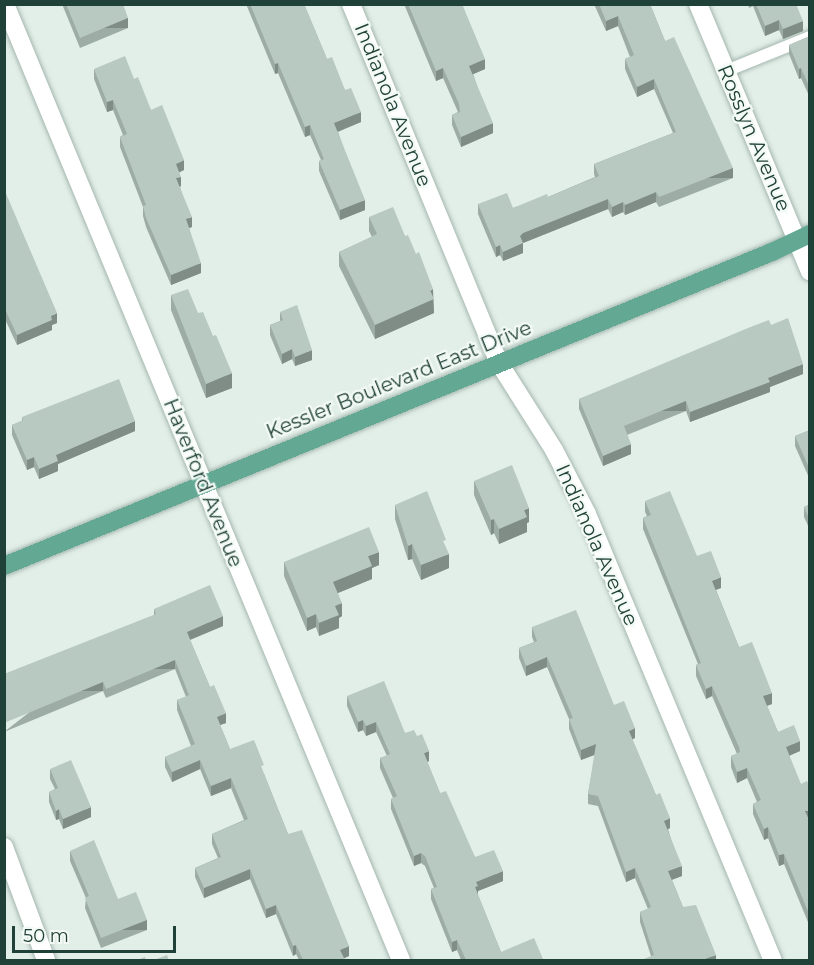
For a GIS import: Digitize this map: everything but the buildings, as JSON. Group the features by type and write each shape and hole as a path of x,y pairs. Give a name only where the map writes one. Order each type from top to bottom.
{"main road":[{"name":"Kessler Boulevard East Drive","path":"4,566 803,237"}],"street":[{"name":"Haverford Avenue","path":"5,4 401,960"},
{"name":"Indianola Avenue","path":"351,4 499,363 559,459 587,514 773,960"},
{"name":"Rosslyn Avenue","path":"699,4 726,71 803,237 810,272"},
{"path":"4,847 46,960"}],"lane":[{"path":"726,71 810,37"}]}
